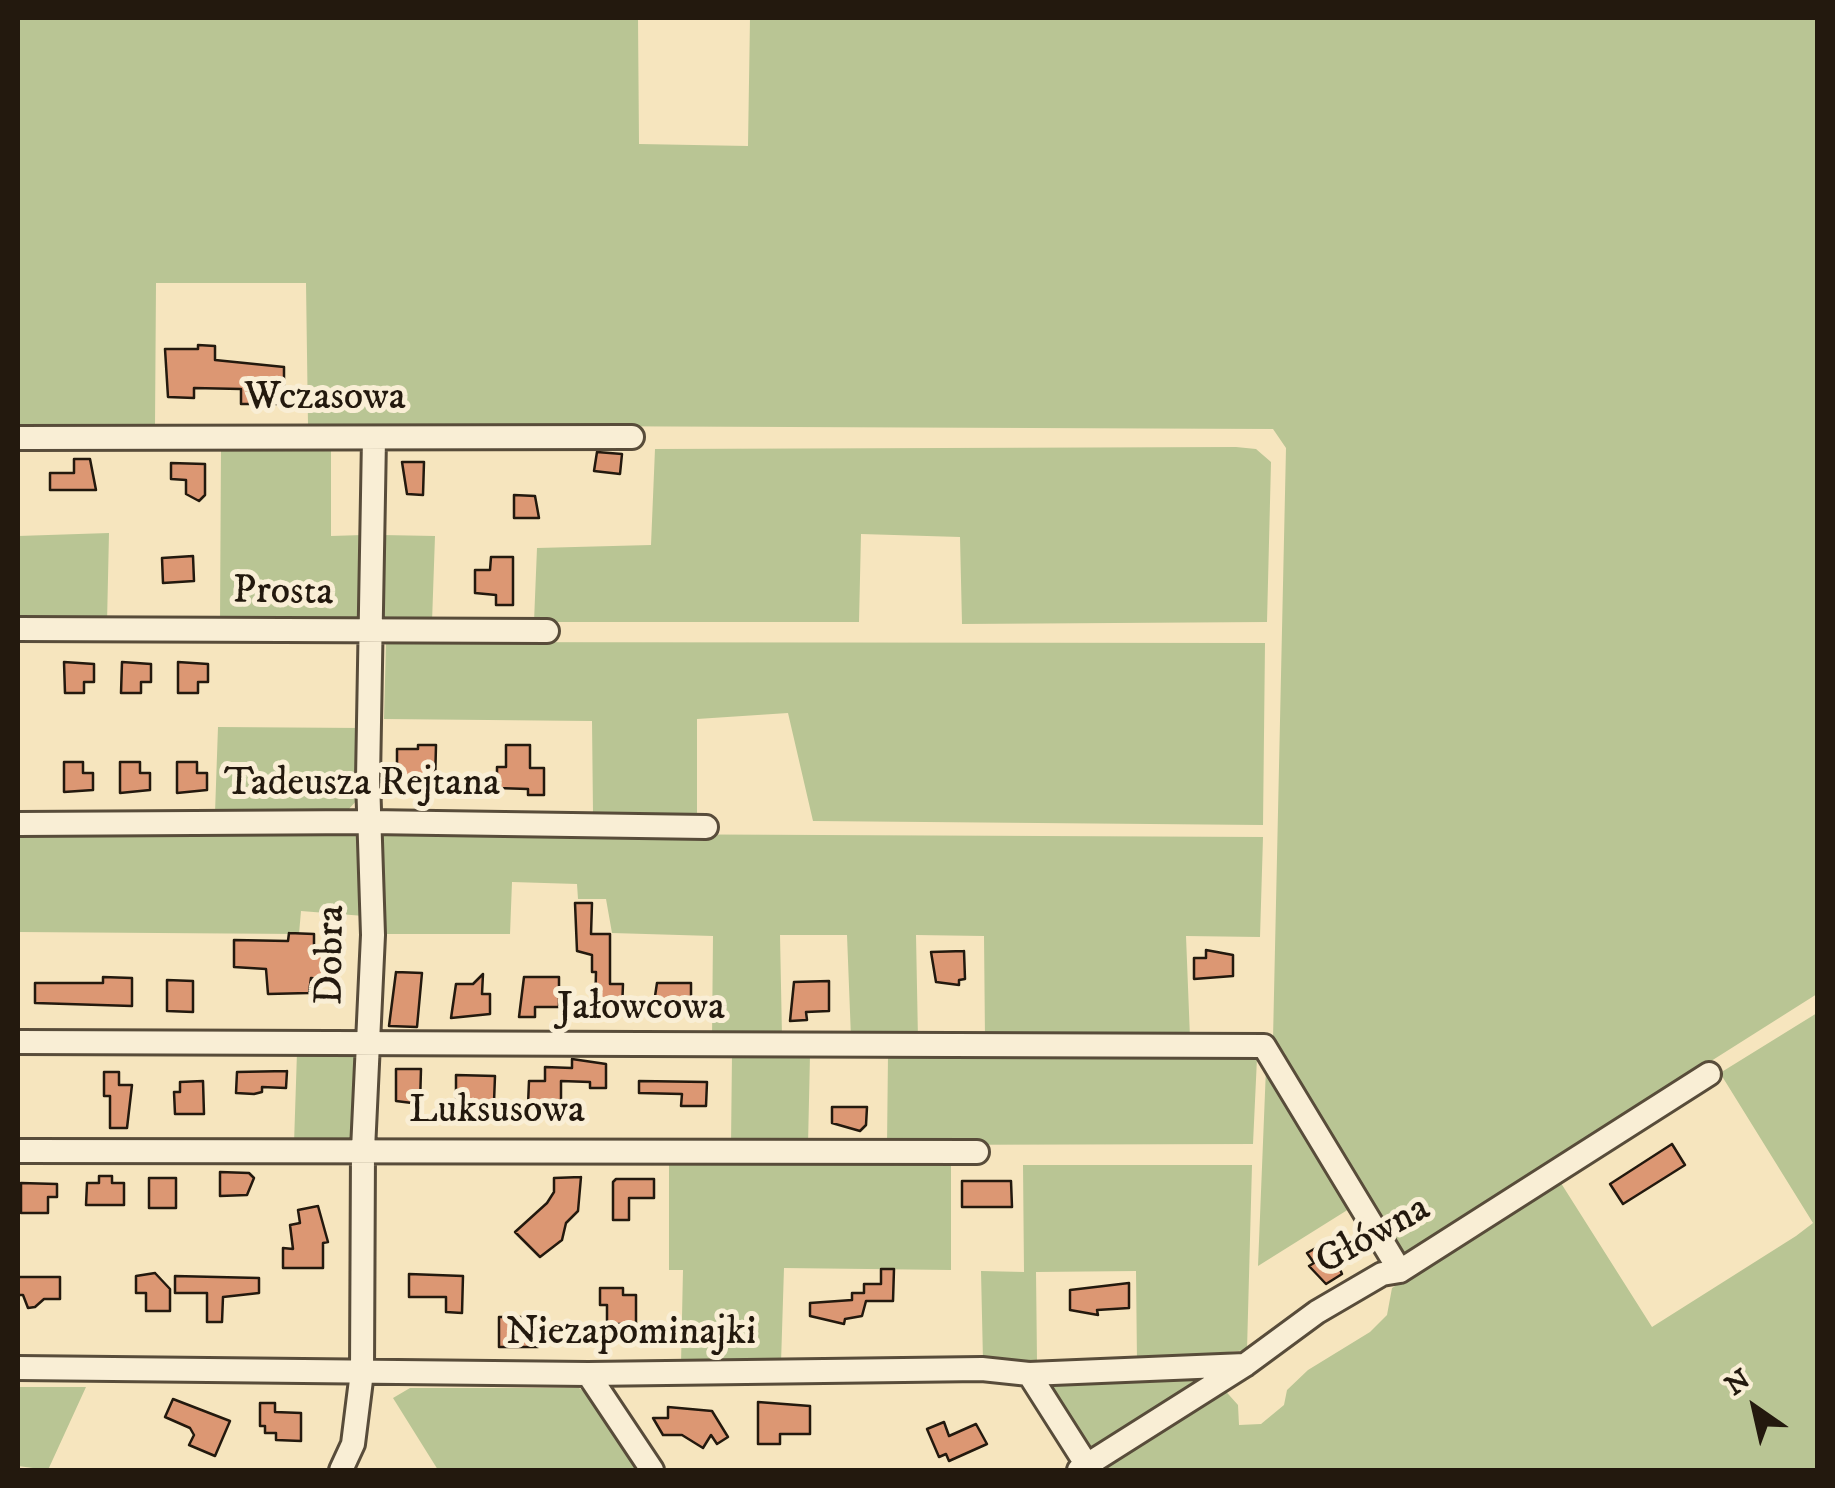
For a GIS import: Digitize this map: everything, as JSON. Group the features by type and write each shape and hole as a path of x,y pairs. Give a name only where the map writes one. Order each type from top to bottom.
{"street":[{"name":"Wczasowa","path":"18,438 632,437"},
{"name":"Dobra","path":"340,1470 352,1444 362,1372 374,438"},
{"name":"Prosta","path":"18,629 547,631"},
{"name":"Tadeusza Rejtana","path":"18,824 370,822 706,827"},
{"name":"Jałowcowa","path":"18,1042 1264,1046 1400,1272"},
{"name":"Główna","path":"1085,1469 1317,1312 1382,1274 1400,1272 1709,1074"},
{"name":"Luksusowa","path":"18,1151 977,1152"},
{"name":"Niezapominajki","path":"18,1368 588,1374 982,1369 1029,1374 1245,1364"},
{"path":"588,1374 652,1470"},
{"path":"1029,1374 1085,1469"}],"green space":[{"path":"18,18 638,18 639,144 748,146 750,18 1817,18 1817,994 1403,1256 1281,1062 1273,1039 1286,448 1273,429 308,425 306,283 156,283 155,424 18,425"},
{"path":"221,448 331,448 331,536 363,535 364,622 220,621"},
{"path":"655,449 1256,449 1271,462 1267,622 962,624 960,537 861,534 859,622 534,622 537,548 651,545"},
{"path":"109,533 107,623 18,622 18,536"},
{"path":"382,535 435,536 432,622 382,622"},
{"path":"386,642 1265,643 1263,825 813,821 788,713 697,719 697,813 593,813 592,721 384,719"},
{"path":"218,727 362,728 360,797 347,811 215,813"},
{"path":"18,832 360,833 364,916 301,911 299,934 18,932"},
{"path":"380,833 1263,837 1260,937 1186,936 1190,1038 985,1039 984,936 916,935 918,1040 851,1038 847,935 780,935 782,1037 712,1039 713,936 612,933 606,899 578,899 577,884 512,882 510,934 380,934"},
{"path":"1817,1013 1817,1470 1105,1470 1105,1460 1221,1386 1238,1405 1239,1425 1261,1424 1284,1405 1287,1390 1308,1370 1370,1332 1387,1315 1392,1288 1559,1180 1652,1327 1796,1236 1813,1223 1720,1073"},
{"path":"297,1052 360,1055 357,1143 294,1144"},
{"path":"732,1054 810,1055 808,1145 731,1145"},
{"path":"888,1055 1257,1058 1253,1144 887,1145"},
{"path":"1266,1068 1349,1209 1258,1266"},
{"path":"669,1163 951,1164 951,1270 784,1268 781,1363 681,1364 683,1270 669,1270"},
{"path":"1023,1165 1252,1165 1247,1350 1137,1362 1136,1271 1036,1272 1037,1361 983,1361 981,1271 1024,1272"},
{"path":"1048,1379 1205,1379 1091,1450"},
{"path":"18,1387 86,1387 48,1470 18,1466"},
{"path":"410,1388 579,1388 598,1402 642,1470 438,1470 393,1398"}],"building":[{"path":"198,345 215,346 215,360 284,367 284,404 241,404 241,389 194,388 194,398 168,397 165,349 198,349"},
{"path":"597,452 622,454 620,474 594,471"},
{"path":"74,459 90,459 96,490 50,490 50,473 74,473"},
{"path":"402,462 424,462 423,495 407,494"},
{"path":"171,463 205,464 205,495 199,501 186,494 186,480 171,479"},
{"path":"514,495 535,496 539,518 514,518"},
{"path":"193,556 194,581 163,583 162,558"},
{"path":"491,557 513,557 513,605 496,605 496,595 475,593 475,570 490,570"},
{"path":"64,662 94,664 94,682 84,682 84,693 65,693"},
{"path":"122,662 151,664 151,682 141,682 141,693 121,693"},
{"path":"178,662 208,664 208,682 198,682 198,693 178,693"},
{"path":"418,745 436,745 435,785 397,781 397,749 418,749"},
{"path":"506,745 530,745 530,768 544,768 544,795 528,795 528,789 497,788 497,767 506,767"},
{"path":"64,762 83,762 83,773 93,773 93,790 64,792"},
{"path":"120,762 140,762 140,773 150,773 150,790 120,793"},
{"path":"177,762 197,762 197,773 207,773 207,790 177,793"},
{"path":"575,903 592,903 591,934 610,934 610,984 623,984 622,1011 595,1011 596,972 592,972 592,955 577,951"},
{"path":"289,933 314,934 314,950 324,951 324,957 341,959 338,981 311,978 309,993 268,994 266,969 234,967 234,940 288,941"},
{"path":"1206,950 1233,955 1233,976 1194,979 1194,958 1206,958"},
{"path":"964,951 965,979 959,980 959,985 936,982 931,952"},
{"path":"396,972 422,973 417,1027 389,1026"},
{"path":"483,974 482,994 490,994 490,1014 451,1018 456,984 473,984"},
{"path":"103,977 132,978 132,1006 35,1003 35,983 103,983"},
{"path":"524,977 559,977 559,1007 535,1007 535,1017 519,1017"},
{"path":"167,980 193,981 193,1012 167,1011"},
{"path":"829,981 829,1011 806,1012 807,1020 790,1021 794,982"},
{"path":"657,983 691,983 691,1012 652,1016"},
{"path":"572,1059 606,1064 606,1088 590,1088 590,1082 561,1081 561,1106 528,1105 529,1081 545,1081 545,1067 572,1068"},
{"path":"396,1069 421,1069 420,1104 396,1101"},
{"path":"287,1071 286,1088 262,1087 262,1092 254,1094 236,1093 237,1072"},
{"path":"104,1072 119,1072 119,1085 132,1085 127,1128 110,1128 110,1096 104,1096"},
{"path":"456,1075 495,1076 494,1102 456,1101"},
{"path":"203,1081 204,1114 175,1114 174,1092 180,1092 180,1082"},
{"path":"639,1081 707,1082 706,1106 681,1106 682,1094 639,1093"},
{"path":"832,1107 867,1107 866,1125 860,1131 832,1123"},
{"path":"1672,1144 1685,1165 1623,1204 1610,1184"},
{"path":"220,1172 249,1173 254,1178 247,1195 220,1196"},
{"path":"99,1176 112,1176 112,1183 124,1183 124,1205 86,1205 87,1183 99,1183"},
{"path":"581,1177 578,1211 566,1223 562,1240 540,1257 515,1232 547,1203 554,1192 554,1178"},
{"path":"149,1178 176,1178 176,1208 149,1208"},
{"path":"616,1179 654,1179 654,1198 629,1198 629,1220 613,1220"},
{"path":"962,1181 1011,1181 1012,1207 962,1207"},
{"path":"21,1183 57,1184 57,1197 48,1197 48,1213 21,1213"},
{"path":"318,1206 328,1242 323,1243 323,1268 283,1268 283,1248 293,1249 290,1225 300,1223 298,1210"},
{"path":"1328,1241 1342,1274 1326,1284 1309,1266 1314,1263 1307,1253"},
{"path":"881,1269 894,1269 893,1301 866,1301 862,1316 845,1319 844,1324 810,1316 810,1303 852,1300 852,1293 864,1293 864,1284 881,1284"},
{"path":"155,1273 170,1289 170,1311 146,1311 146,1293 136,1293 136,1276"},
{"path":"409,1274 463,1276 462,1313 446,1312 446,1297 409,1297"},
{"path":"175,1276 259,1278 259,1293 223,1297 222,1322 207,1322 207,1293 175,1293"},
{"path":"18,1277 60,1277 60,1299 44,1299 28,1308 23,1295 18,1295"},
{"path":"1129,1283 1129,1308 1097,1310 1098,1315 1070,1310 1070,1290"},
{"path":"600,1288 623,1288 623,1295 636,1295 636,1324 607,1324 607,1305 600,1305"},
{"path":"499,1317 538,1317 538,1347 499,1347"},
{"path":"173,1399 230,1421 215,1456 189,1445 194,1435 190,1428 165,1417"},
{"path":"758,1402 810,1406 810,1434 780,1434 780,1444 758,1444"},
{"path":"260,1403 275,1403 275,1412 301,1413 301,1441 276,1440 276,1433 265,1433 265,1426 260,1426"},
{"path":"668,1407 712,1411 728,1437 717,1444 711,1435 703,1448 682,1435 663,1435 653,1418 668,1418"},
{"path":"944,1422 949,1436 976,1424 987,1444 949,1461 946,1454 939,1457 927,1429"}]}
